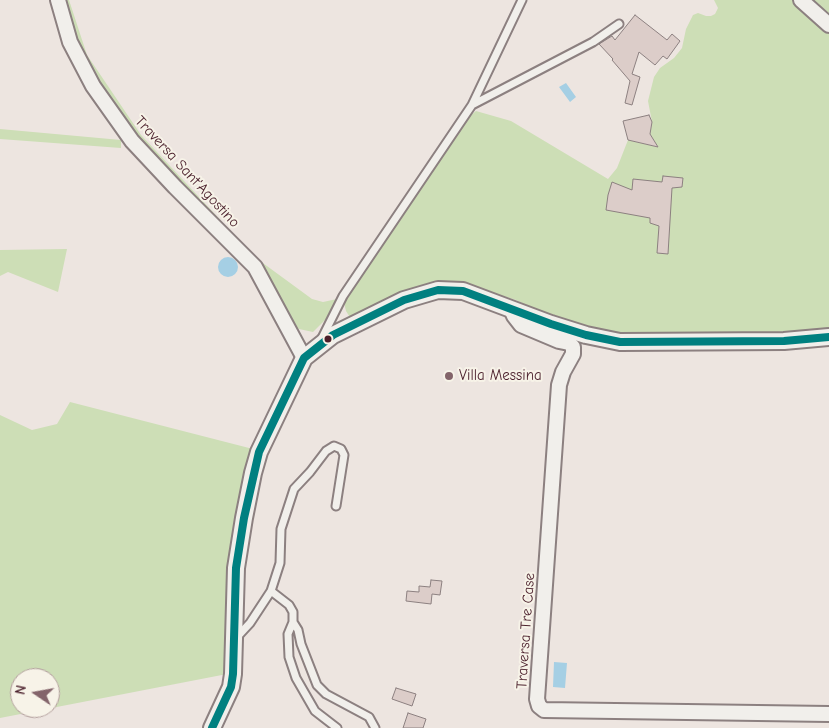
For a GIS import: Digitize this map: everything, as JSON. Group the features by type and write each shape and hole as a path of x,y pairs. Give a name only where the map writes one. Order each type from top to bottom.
{"street":[{"name":"Traversa Sant'Agostino","path":"58,0 70,42 93,86 132,141 254,267 304,358"},
{"path":"801,0 829,25"},
{"path":"212,728 231,687 235,639 236,568 252,473 263,441 304,358 333,335 404,300 438,290 464,291 551,324 586,335 620,342 784,341 829,337"},
{"name":"Traversa Tre Case","path":"511,309 521,325 559,341 569,343 573,347 559,385 537,699 539,706 544,710 829,714"}],"lane":[{"path":"318,345 343,296 472,105 522,0"},
{"path":"472,105 593,42 619,24"},
{"path":"235,639 250,623 271,591 280,563 282,529 294,489 326,451 334,446 342,449 344,455 336,506"},
{"path":"271,591 289,605 293,612 293,622 288,634 289,657 296,678 315,710 337,728"},
{"path":"293,622 298,630 301,644 317,685 326,694 369,718 375,728"}],"green space":[{"path":"62,0 69,0 87,55 141,135 256,258 312,299 323,302 337,299 326,319 313,332 299,329 294,325 262,273 133,135 82,58"},
{"path":"714,0 795,0 829,30 829,330 620,338 556,320 516,300 464,284 351,319 344,303 388,234 470,116 476,111 511,121 608,179 617,168 628,140 658,147 650,134 652,122 648,101 654,77 660,68 674,58 682,48 686,29 693,15 698,13 711,16 715,14 718,8"},
{"path":"806,0 829,0 829,20"},
{"path":"0,129 121,140 121,148 0,139"},
{"path":"67,249 58,292 8,272 0,276 0,250"},
{"path":"70,402 253,449 227,674 60,706 60,668 10,668 10,716 0,718 0,415 32,430 57,424"}],"water":[{"path":"566,83 576,97 570,102 559,87"},
{"path":"228,257 235,260 238,267 235,274 228,277 221,274 218,267 221,260"},
{"path":"554,662 567,663 565,688 553,687"}],"building":[{"path":"635,15 667,40 672,34 680,41 667,59 663,56 655,65 639,52 632,74 640,77 632,105 625,103 630,81 599,44 612,36 615,40"},
{"path":"649,115 652,122 650,134 658,147 628,140 623,121"},
{"path":"663,176 683,178 682,187 672,188 668,254 657,253 659,226 650,223 650,218 606,210 612,182 632,190 633,179 662,182"},
{"path":"431,580 442,581 440,595 432,594 431,604 406,601 407,591 419,592 419,586 430,587"},
{"path":"396,688 416,694 412,706 392,699"},
{"path":"408,713 426,719 423,728 403,728"}],"transit line":[{"path":"212,728 231,687 236,568 244,518 259,452 304,358 333,335 404,300 438,290 463,291 551,324 586,335 620,342 784,341 829,337"}],"place":[{"name":"Villa Messina","path":"449,376"}]}
